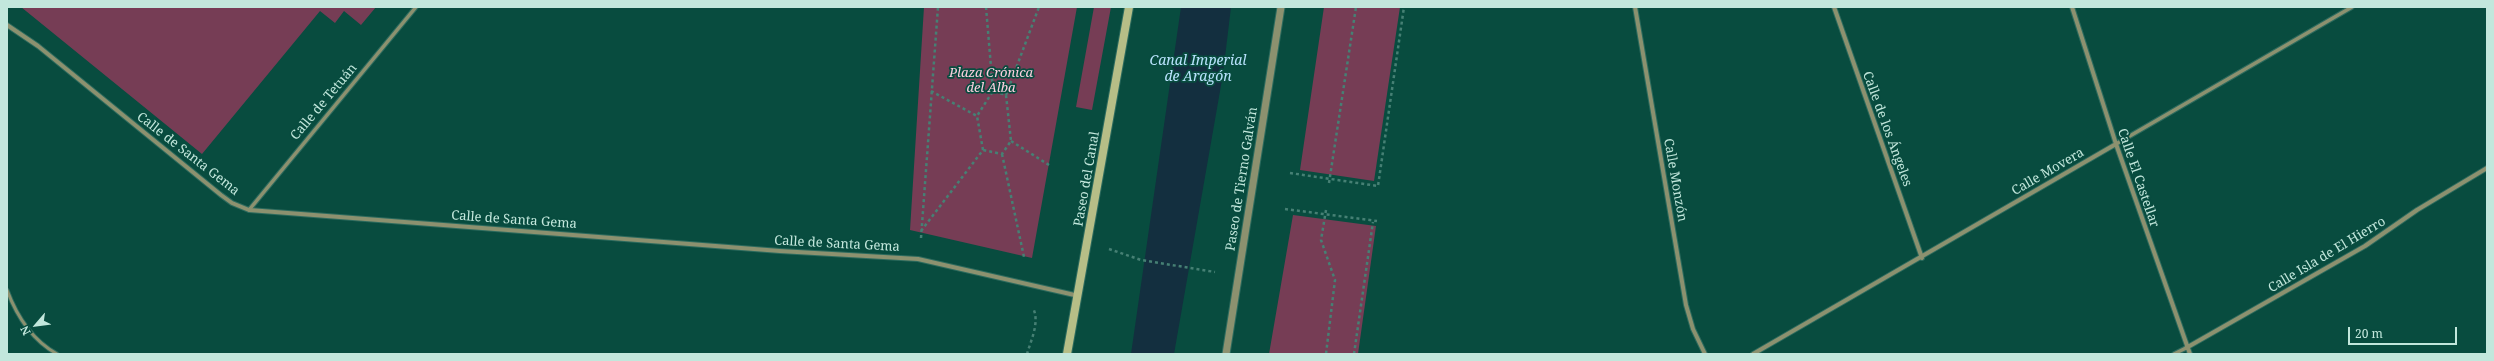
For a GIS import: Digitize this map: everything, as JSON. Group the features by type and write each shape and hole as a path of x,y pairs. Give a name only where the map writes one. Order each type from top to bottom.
{"main road":[{"name":"Paseo del Canal","path":"1067,354 1079,296 1129,7"}],"street":[{"name":"Calle de Tetuán","path":"249,210 416,7"},
{"name":"Paseo de Tierno Galván","path":"1226,354 1281,7"},
{"name":"Calle Monzón","path":"1635,7 1686,305 1693,329 1705,354"},
{"name":"Calle de los Ángeles","path":"1834,7 1922,258"},
{"name":"Calle El Castellar","path":"2072,7 2116,144 2186,348 2190,354"},
{"name":"Calle Movera","path":"1754,354 1922,258 2352,7"},
{"name":"Calle de Santa Gema","path":"7,25 38,46 221,195 232,203 249,210 780,251 918,259 1079,296"},
{"name":"Calle Isla de El Hierro","path":"2174,354 2365,246 2417,210 2487,168"}],"lane":[{"path":"7,290 12,303 28,330 57,354"}],"path":[{"path":"938,7 921,231 983,150 978,116 993,91 986,7"},
{"path":"1024,257 1002,154 1011,141 1006,95 1039,7"},
{"path":"1329,183 1356,7"},
{"path":"1290,173 1378,186 1404,7"},
{"path":"931,91 978,116"},
{"path":"993,91 1006,95"},
{"path":"1011,141 1049,166"},
{"path":"983,150 1002,154"},
{"path":"1284,209 1373,222 1377,221"},
{"path":"1326,210 1321,240 1335,280 1326,354"},
{"path":"1354,354 1373,222"},
{"path":"1107,249 1141,260 1212,271"},
{"path":"1027,354 1036,316 1030,306"}],"green space":[{"path":"21,7 376,7 361,25 344,11 335,23 320,11 202,154"},
{"name":"Plaza Crónica del Alba","path":"924,7 1077,7 1032,258 910,230"},
{"path":"1094,7 1111,7 1092,110 1076,107"},
{"path":"1324,7 1400,7 1374,181 1300,170"},
{"path":"1293,215 1376,226 1358,354 1269,354"}],"water":[{"name":"Canal Imperial de Aragón","path":"1181,7 1231,7 1223,74 1174,354 1131,354"}]}
